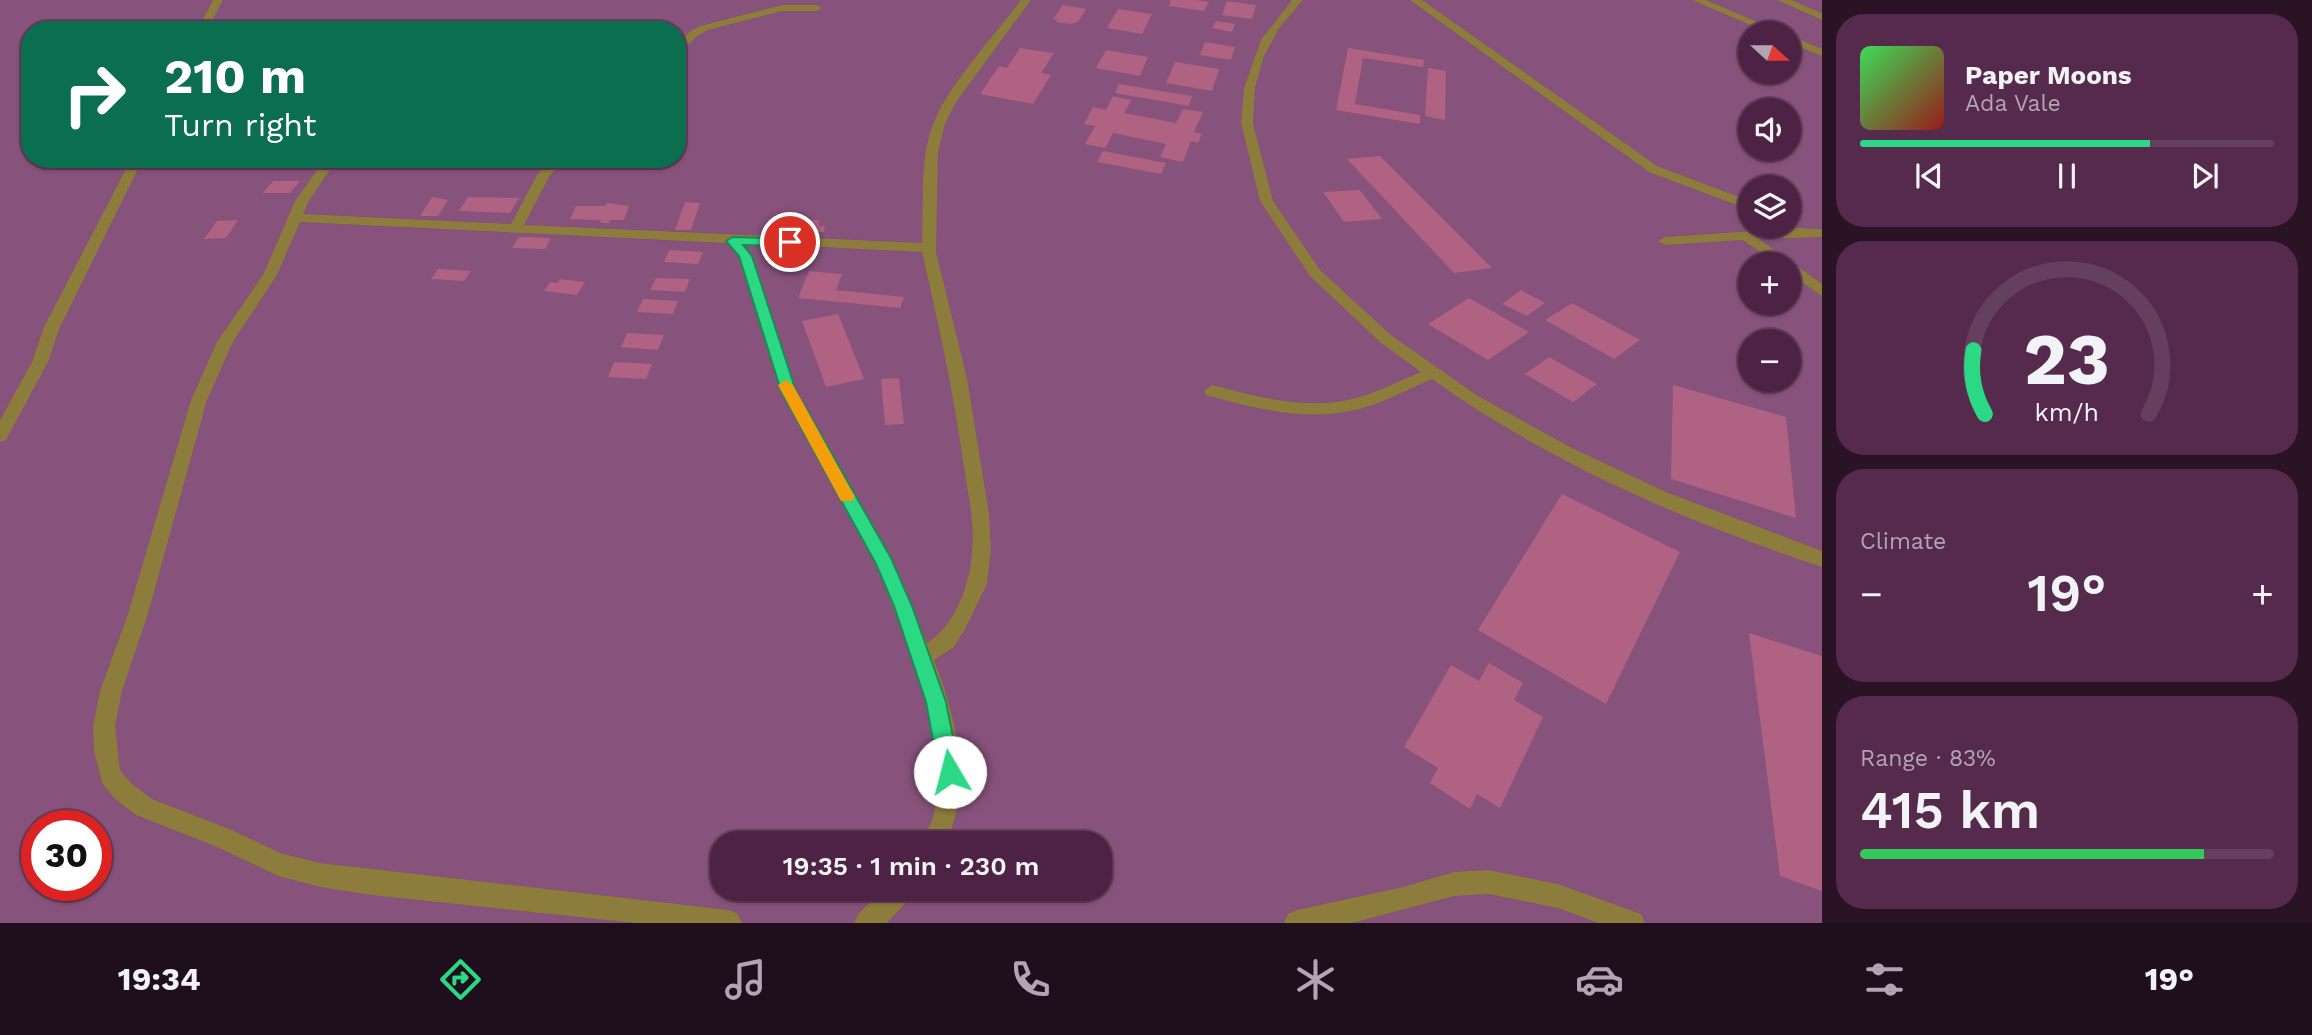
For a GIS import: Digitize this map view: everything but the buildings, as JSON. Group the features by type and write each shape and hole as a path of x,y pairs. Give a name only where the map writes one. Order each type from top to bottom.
{"street":[{"path":"207,21 218,0"},
{"path":"922,656 947,641 958,624 977,584 982,541 973,461 959,378 929,248 932,152 939,124 950,102 1026,0"},
{"path":"1298,0 1266,40 1258,55 1248,93 1248,142 1260,190 1292,245 1313,270 1368,324 1432,373 1507,421 1599,470 1702,516 1822,559"},
{"path":"1415,0 1653,169 1738,201"},
{"path":"1698,0 1749,21"},
{"path":"1782,0 1822,17"},
{"path":"686,42 693,34 704,28 782,8 817,8"},
{"path":"1801,44 1822,53"},
{"path":"0,436 40,362 52,327 133,168"},
{"path":"325,168 302,201 270,275 225,342 200,400 137,617 111,691 104,726 110,775 123,791 144,807 224,838 278,864 320,875 371,884 600,906 729,923"},
{"path":"515,229 543,175 550,168"},
{"path":"296,218 733,241 929,248"},
{"path":"1801,230 1822,233"},
{"path":"1665,240 1738,235"},
{"path":"1749,238 1769,252"},
{"path":"733,241 745,256 788,391 885,562 922,656 942,726 950,772 949,797 939,831"},
{"path":"1801,275 1822,291"},
{"path":"1212,391 1261,403 1313,409 1352,405 1432,373"},
{"path":"1297,923 1403,900 1454,884 1488,882 1558,896 1632,923"},
{"path":"867,923 891,901"}],"shaded area":[{"path":"0,0 1822,0 1822,923 0,923"}],"slow traffic":[{"path":"786,385 846,496"}],"route":[{"path":"790,242 733,241 745,256 780,373 788,391 885,562 903,606 936,702 950,772"}]}
